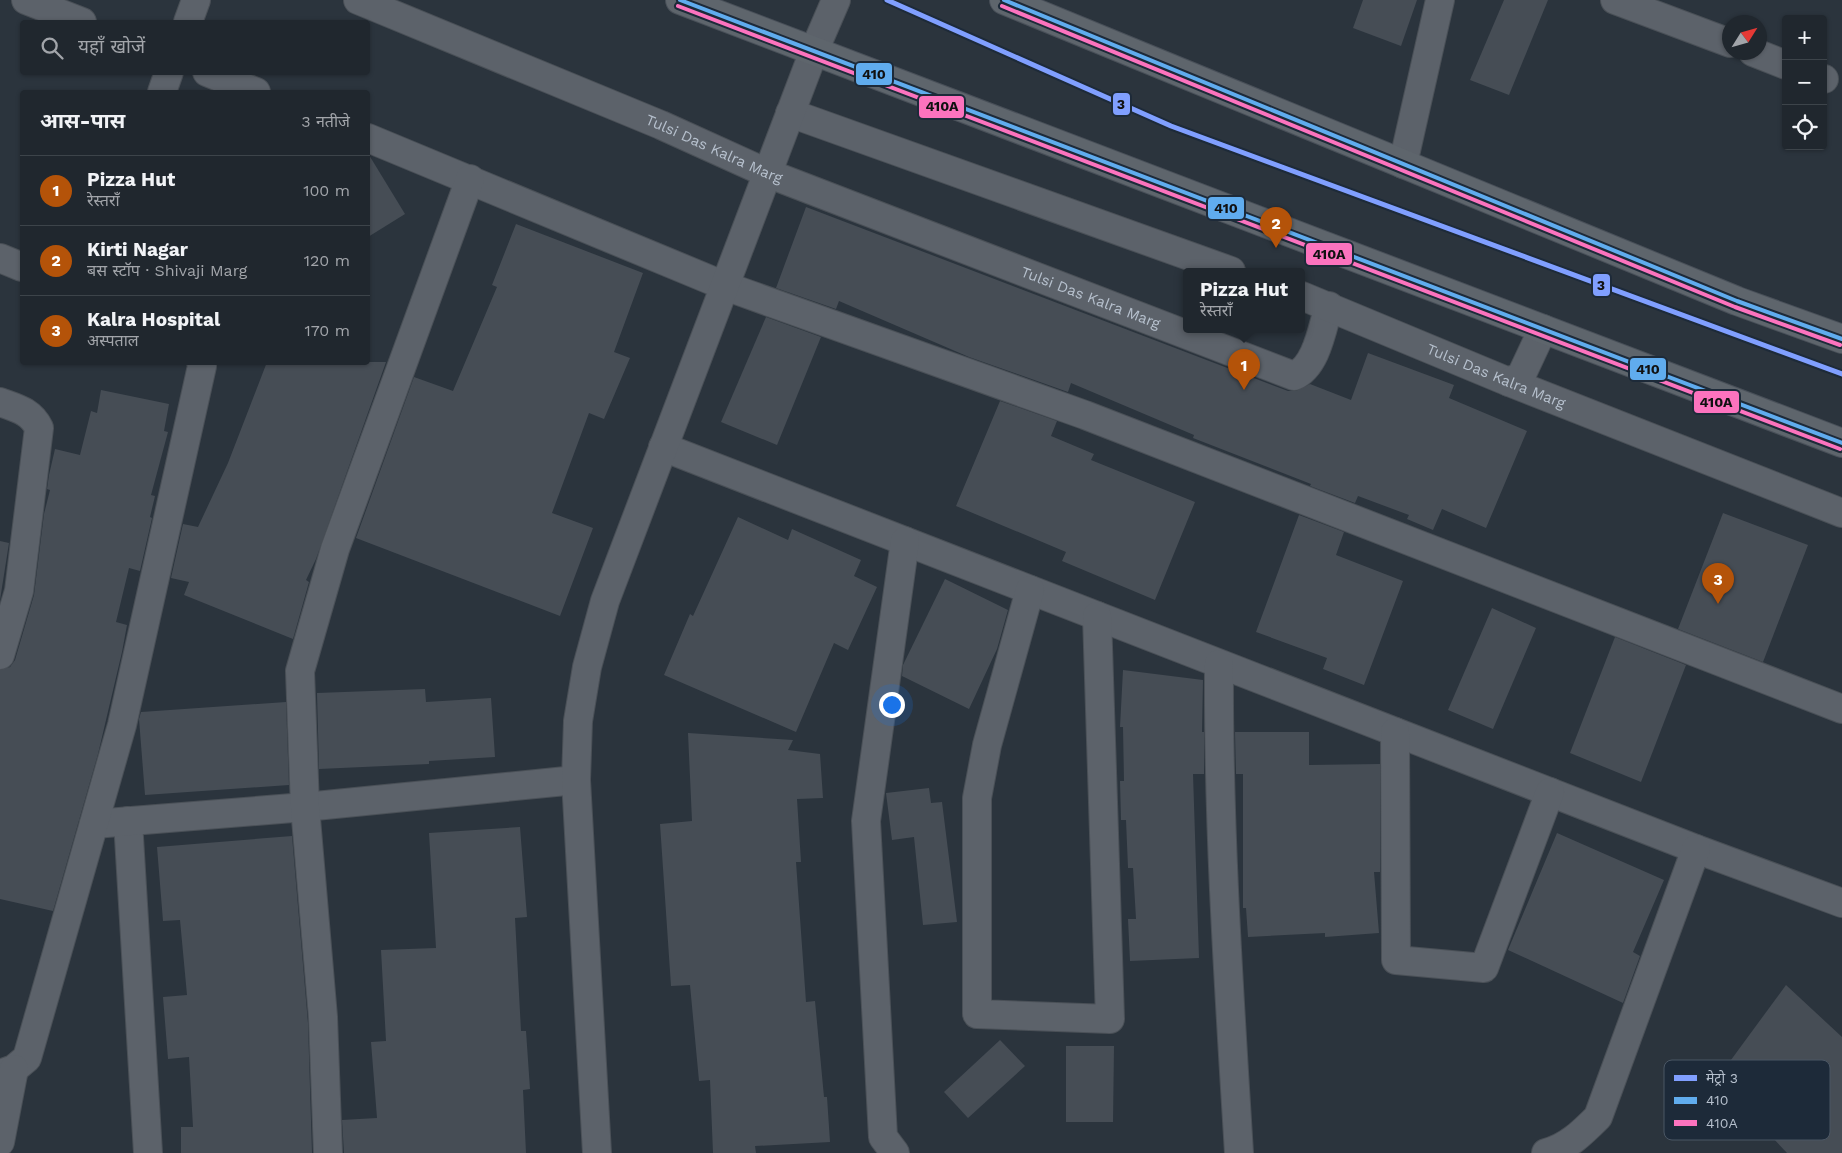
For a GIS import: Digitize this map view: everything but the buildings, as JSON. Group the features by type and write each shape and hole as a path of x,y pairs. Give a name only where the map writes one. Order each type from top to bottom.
{"main road":[{"path":"680,0 1842,443"},
{"path":"1004,0 1728,297 1842,339"}],"street":[{"path":"26,0 77,20"},
{"path":"189,20 196,0"},
{"name":"Tulsi Das Kalra Marg","path":"358,0 661,125 767,173 1294,376 1306,369 1311,360 1329,306 1509,382 1842,513"},
{"path":"597,1153 576,780 578,722 590,658 605,601 790,113 836,0"},
{"path":"1403,164 1440,0"},
{"path":"1615,0 1722,40"},
{"path":"1767,58 1782,63"},
{"path":"163,90 168,75"},
{"path":"214,75 251,90"},
{"path":"790,113 1223,268"},
{"path":"370,139 725,286 1085,415 1842,709"},
{"path":"328,1153 323,1016 305,807 300,671 335,549 470,179"},
{"path":"0,258 20,266"},
{"path":"1305,297 1329,306"},
{"path":"1509,382 1521,376 1543,329"},
{"path":"0,1142 7,1071 27,1058 126,706 200,376 201,365"},
{"path":"0,402 26,412 34,418 38,428 19,591 0,655"},
{"path":"663,448 1696,849 1842,903"},
{"path":"895,1153 883,1137 866,821 905,541"},
{"path":"1030,590 987,745 976,798 977,1014 1110,1019 1097,616"},
{"path":"1219,664 1218,774 1239,1153"},
{"path":"1395,732 1396,960 1484,968 1550,792"},
{"path":"94,824 305,807 576,780"},
{"path":"128,821 148,1153"},
{"path":"1546,1153 1556,1150 1577,1138 1598,1117 1696,849"}],"metro line":[{"name":"3","path":"887,0 1171,126 1842,374"}],"transit line":[{"name":"410","path":"680,0 1842,443"},
{"name":"410","path":"1004,0 1737,301 1842,339"},
{"name":"410A","path":"678,6 1840,449"},
{"name":"410A","path":"1002,6 1735,307 1840,345"}],"place":[{"name":"Kirti Nagar","path":"1276,248"},
{"name":"Pizza Hut","path":"1244,390"},
{"name":"Kalra Hospital","path":"1718,604"}]}
